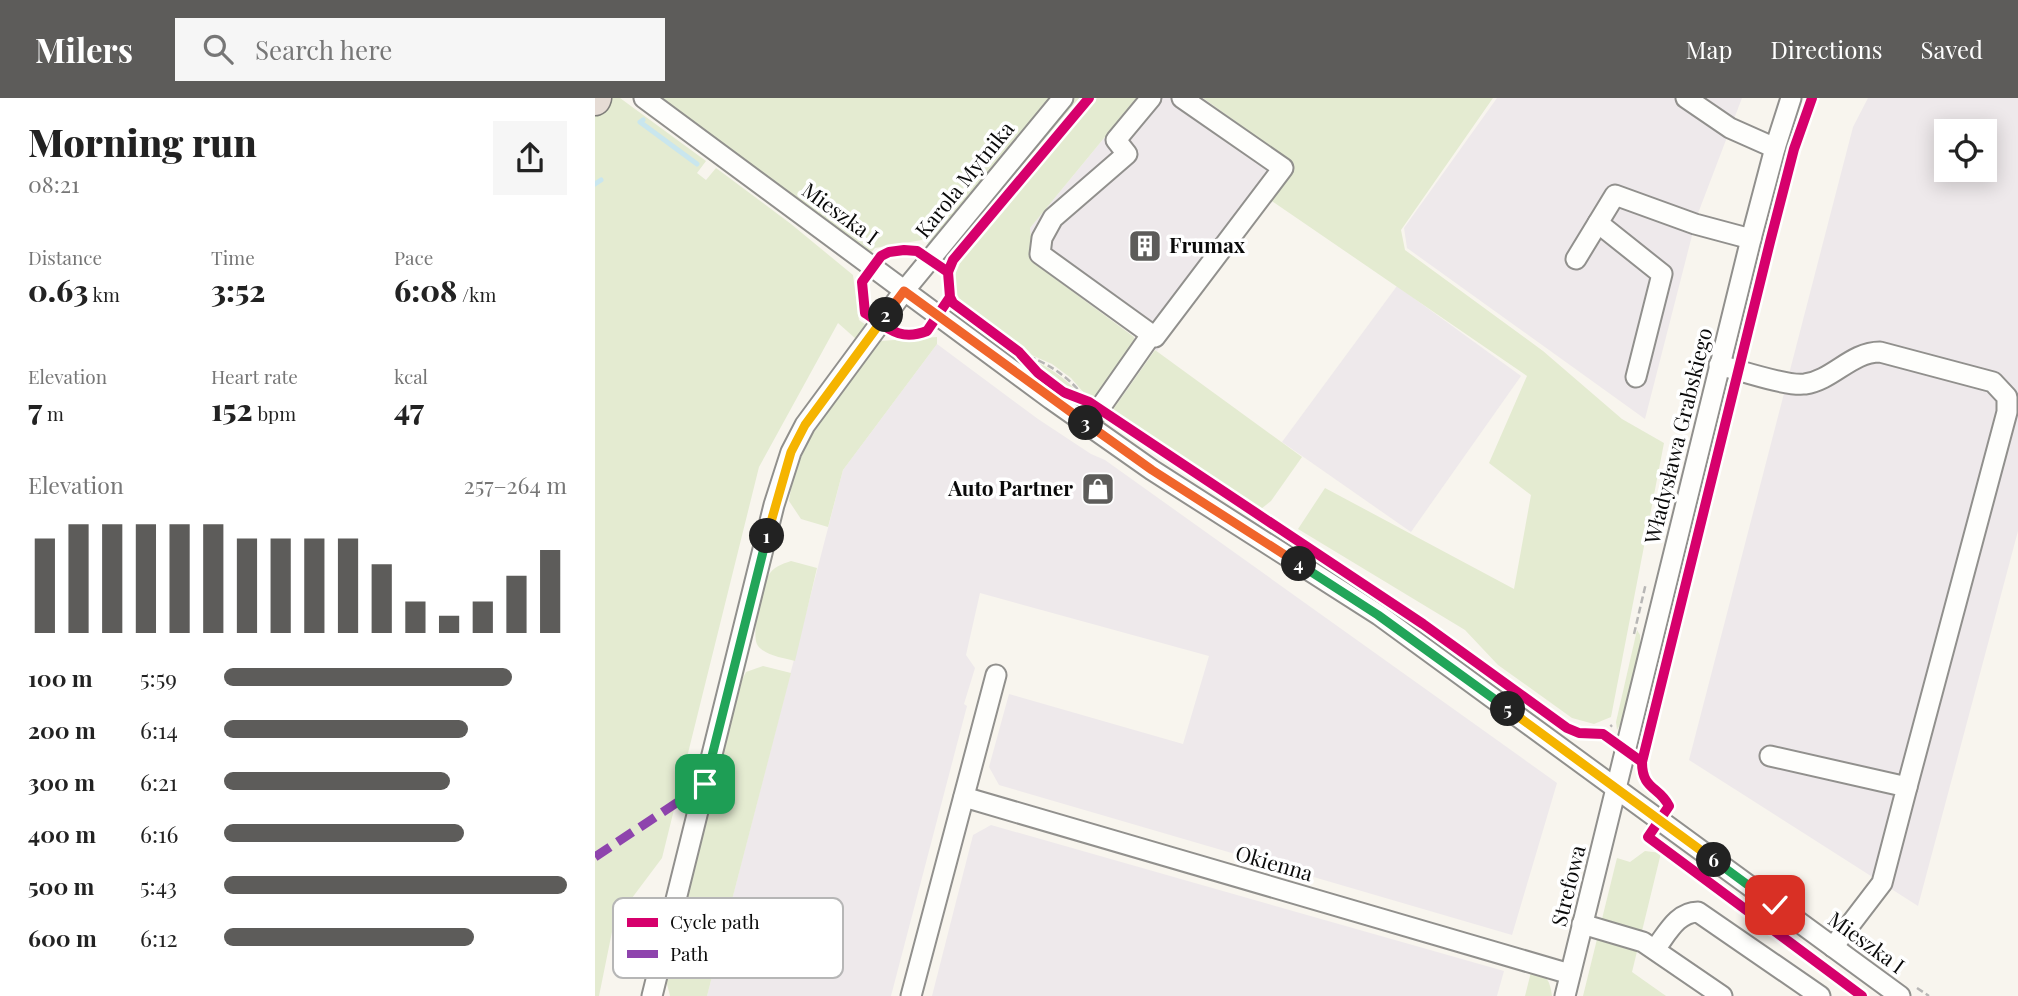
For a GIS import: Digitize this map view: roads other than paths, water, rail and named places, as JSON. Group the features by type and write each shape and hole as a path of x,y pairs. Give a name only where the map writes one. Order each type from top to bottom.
{"street":[{"name":"Mieszka I","path":"644,98 1088,425 1163,477 1378,615 1616,786 1900,996"},
{"name":"Karola Mytnika","path":"676,898 774,505 791,452 805,425 904,291 1063,98"},
{"path":"1148,339 1040,254 1042,238 1053,218 1127,154 1116,140 1151,98"},
{"path":"1162,98 1165,102 1168,98"},
{"path":"1088,425 1148,339 1155,337 1283,168 1182,98"},
{"path":"1686,98 1730,128 1775,148"},
{"name":"Władysława Grabskiego","path":"1616,786 1751,239 1791,98"},
{"path":"1576,259 1615,195 1751,239"},
{"path":"1598,223 1662,274 1636,377"},
{"path":"1720,365 1804,384 1826,377 1865,352 1880,352 1993,382 2007,397 2007,412 1882,883 1833,947"},
{"path":"911,996 996,675"},
{"path":"1770,756 1907,788"},
{"name":"Strefowa","path":"1565,996 1616,786"},
{"name":"Okienna","path":"964,797 1570,974"},
{"path":"1655,949 1679,919 1688,912 1698,912 1820,996"},
{"path":"1583,924 1643,942 1722,996"},
{"name":"Karola Mytnika","path":"652,996 656,978"}],"waterway":[{"path":"643,120 640,122 697,164"},
{"path":"595,184 601,180"}],"place":[{"name":"Frumax","path":"1145,246"},
{"name":"Auto Partner","path":"1098,489"}]}
